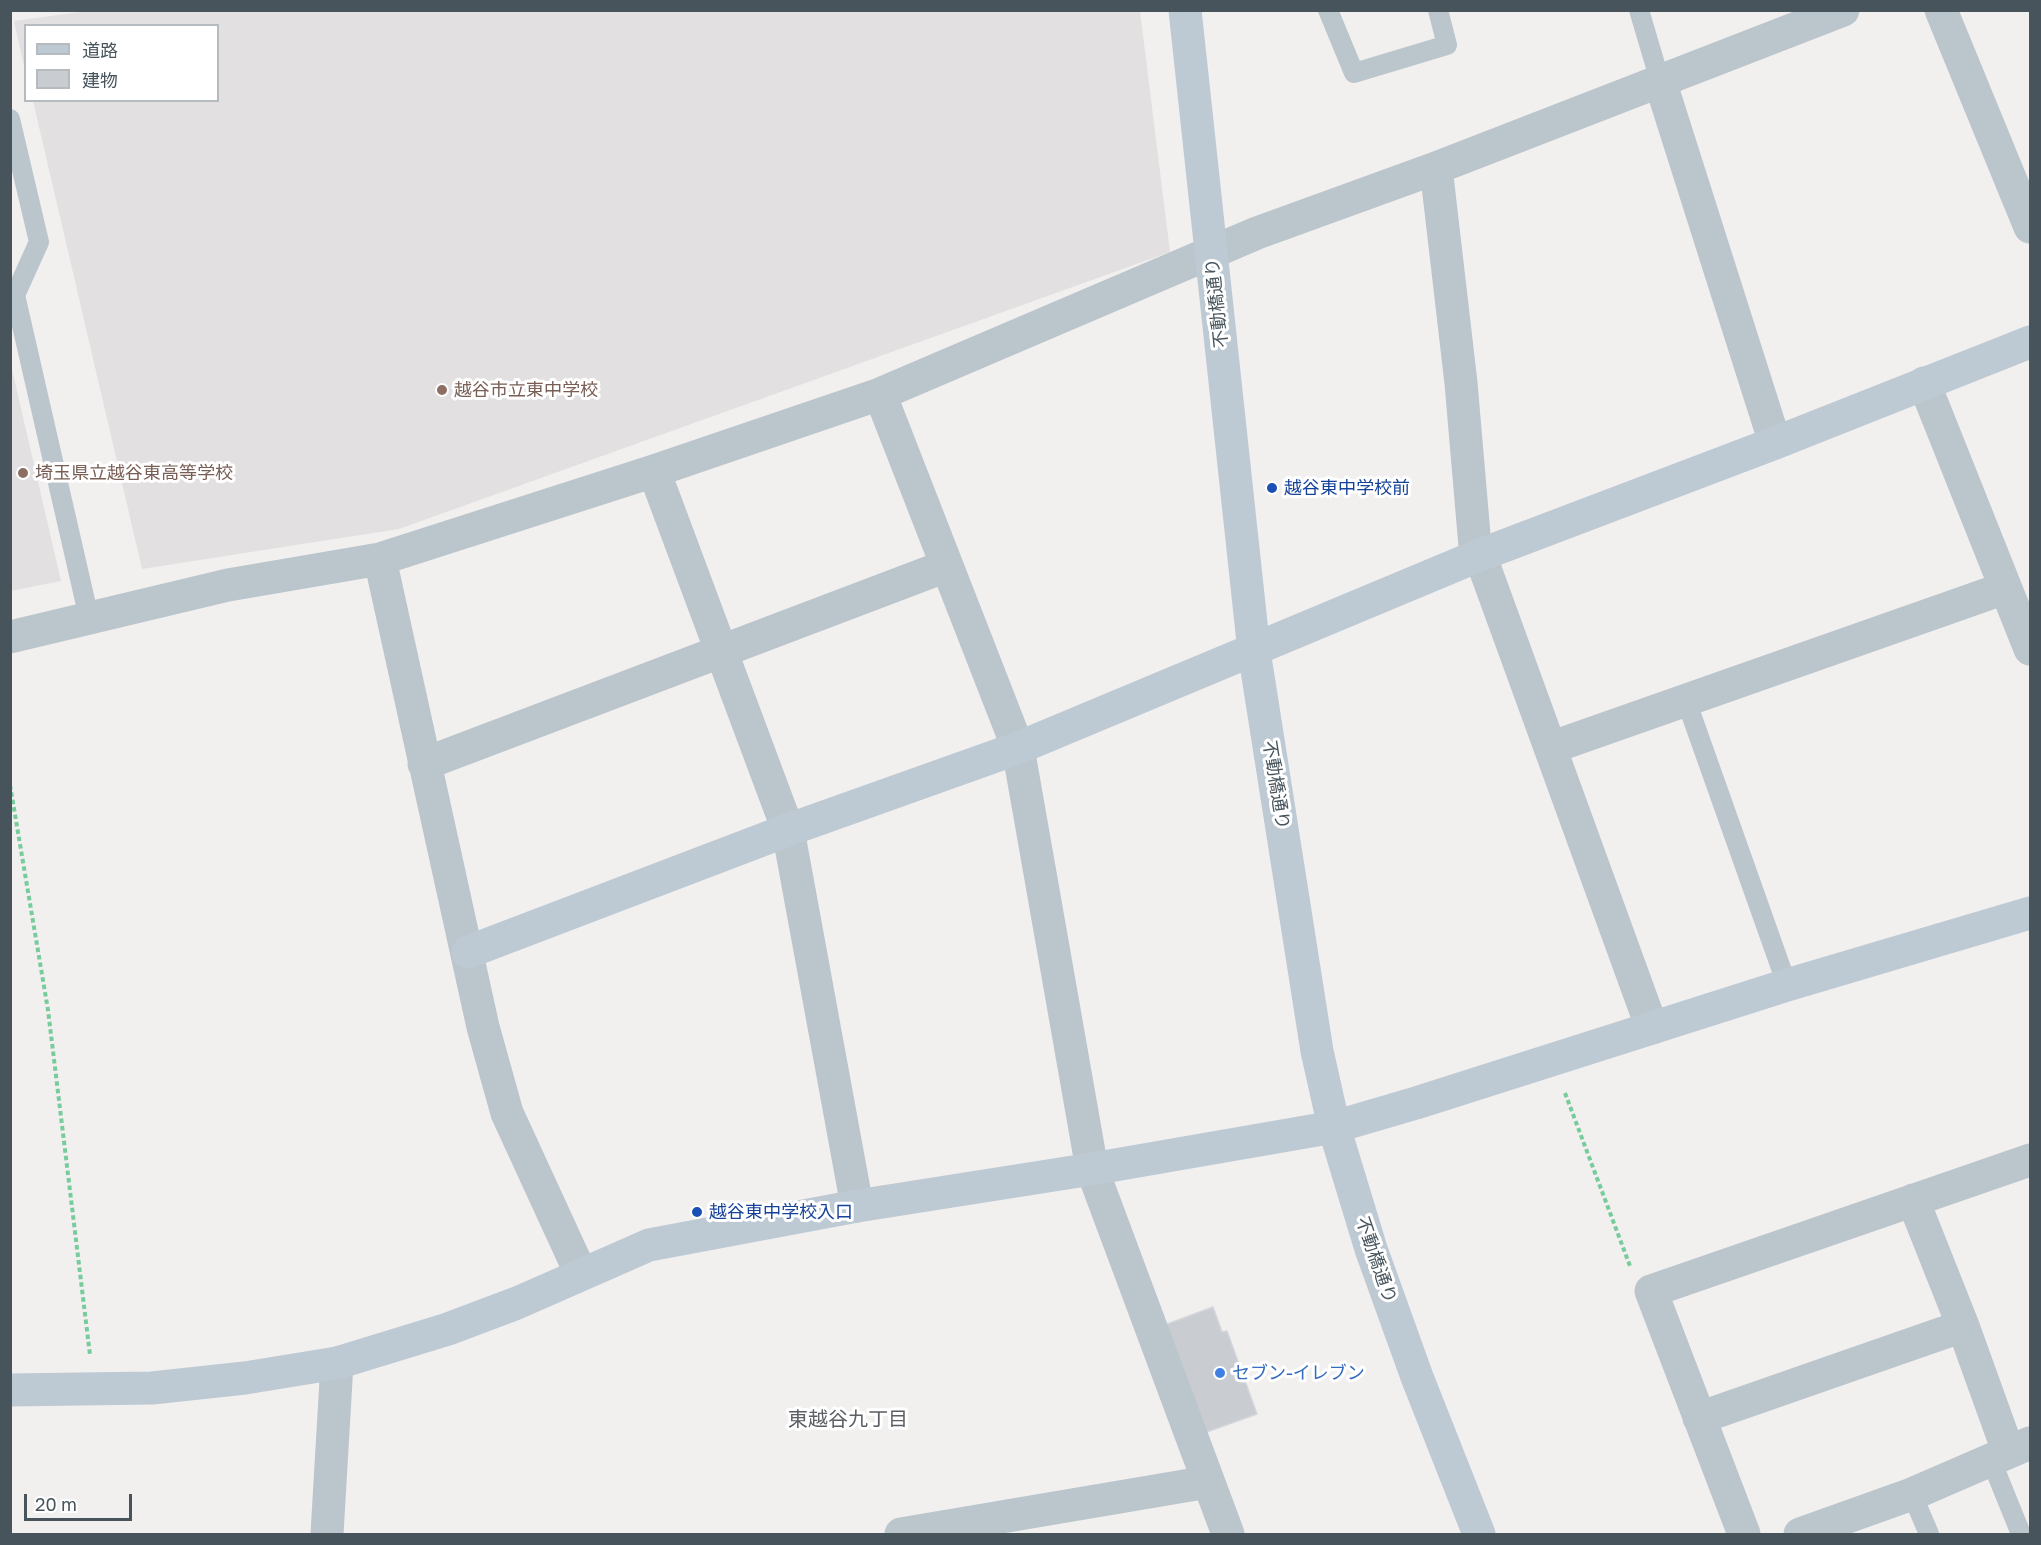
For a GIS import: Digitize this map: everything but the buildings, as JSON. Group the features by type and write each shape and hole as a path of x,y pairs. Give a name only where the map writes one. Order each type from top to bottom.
{"street":[{"name":"不動橋通り","path":"1185,10 1254,651 1317,1051 1334,1127 1371,1249 1417,1377 1479,1534"},
{"path":"10,637 228,585 380,559 654,471 880,394 1257,233 1436,168 1844,10"},
{"path":"1941,10 2031,228"},
{"path":"1660,81 1775,443"},
{"path":"1436,168 1478,556 1652,1028"},
{"path":"468,952 788,830 1018,748 1478,556 1775,443 2031,342"},
{"path":"1924,384 2031,649"},
{"path":"880,394 1018,748 1092,1169 1228,1534"},
{"path":"654,471 788,830 857,1206"},
{"path":"380,559 483,1027 507,1113 581,1274"},
{"path":"424,764 946,566"},
{"path":"1550,748 2005,588"},
{"path":"10,1390 152,1388 245,1378 337,1363 448,1329 517,1303 649,1245 857,1206 1092,1169 1334,1127 1787,985 2031,912"},
{"path":"1744,1534 1651,1291 1913,1200 2030,1163"},
{"path":"1800,1534 1912,1494 2010,1451 1913,1200"},
{"path":"1699,1418 1963,1326"},
{"path":"327,1534 337,1363"},
{"path":"901,1534 992,1527 1208,1482"}],"lane":[{"path":"1328,10 1354,73 1447,45 1438,10"},
{"path":"1639,10 1660,81"},
{"path":"10,119 39,242 15,295 89,618"},
{"path":"1686,700 1787,985"},
{"path":"2010,1451 2021,1534"},
{"path":"1912,1494 1929,1534"}],"path":[{"path":"10,785 48,1010 94,1390"},
{"path":"1565,1092 1634,1276 1651,1291"}],"shaded area":[{"name":"越谷市立東中学校","path":"87,11 1140,11 1170,252 399,529 142,569 33,102 219,102 219,24 24,24 24,66 14,21"},
{"name":"埼玉県立越谷東高等学校","path":"11,365 61,581 10,591"}],"place":[{"name":"越谷市立東中学校","path":"442,390"},
{"name":"埼玉県立越谷東高等学校","path":"23,473"},
{"name":"越谷東中学校前","path":"1272,488"},
{"name":"越谷東中学校入口","path":"697,1212"},
{"name":"セブン-イレブン","path":"1220,1373"}],"district":[{"name":"東越谷九丁目","path":"848,1420"}]}
